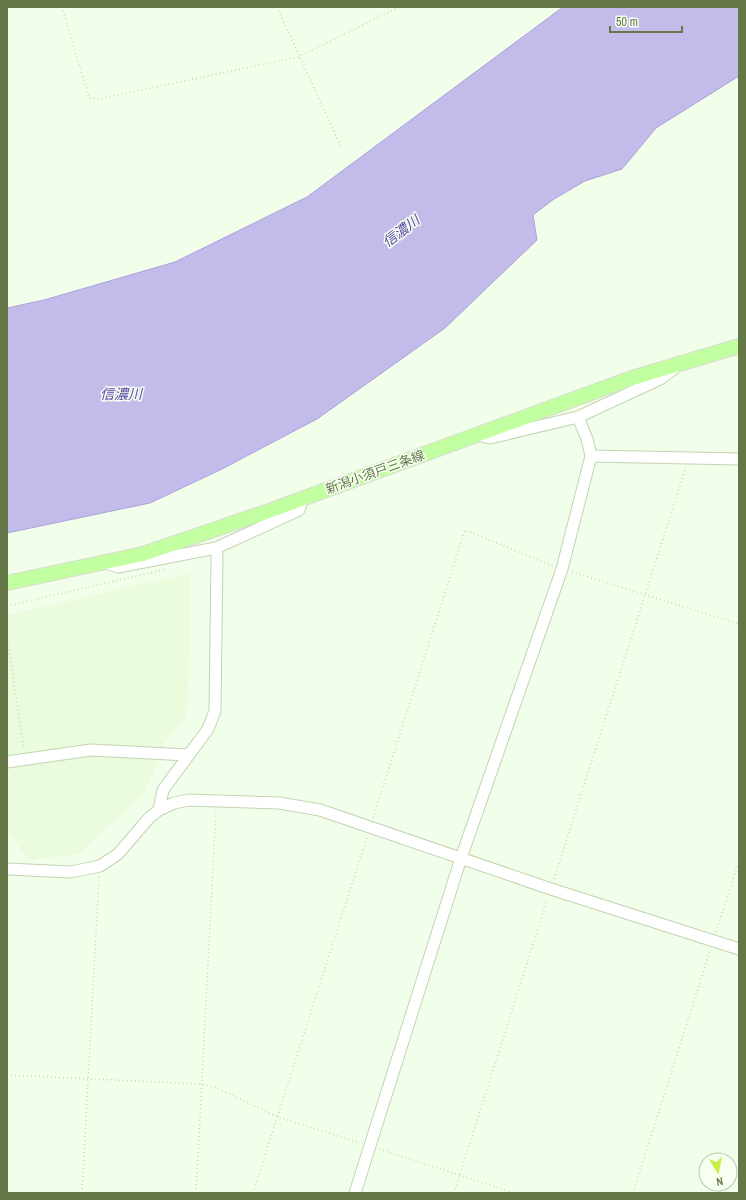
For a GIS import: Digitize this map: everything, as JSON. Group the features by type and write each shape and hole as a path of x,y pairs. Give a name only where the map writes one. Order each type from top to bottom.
{"main road":[{"name":"新潟小須戸三条線","path":"7,583 143,554 304,498 632,378 739,346"}],"street":[{"path":"477,435 490,438 578,417 660,379 681,363"},
{"path":"355,1193 461,858 562,569 591,456 587,439 578,417"},
{"path":"591,456 739,459"},
{"path":"104,562 118,567 216,548 299,510 304,498"},
{"path":"159,810 163,790 208,729 215,711 216,548"},
{"path":"7,762 91,750 188,755"},
{"path":"7,869 71,872 100,866 118,854 145,822 159,810 174,803 189,800 216,800 300,805 370,827 551,889 739,949"}],"path":[{"path":"62,7 89,98 98,99 298,57 399,7"},
{"path":"276,7 342,149"},
{"path":"454,1193 644,595 689,459"},
{"path":"253,1193 465,530 562,569 739,624"},
{"path":"7,606 172,567"},
{"path":"7,638 26,760"},
{"path":"196,1193 216,800"},
{"path":"633,1193 739,861"},
{"path":"82,1193 100,866"},
{"path":"7,1075 201,1084 215,1087 278,1117 514,1193"}],"shaded area":[{"path":"191,573 187,716 166,740 145,792 79,854 28,860 7,829 7,615"}],"water":[{"name":"信濃川","path":"563,7 739,7 739,76 656,128 622,169 585,181 554,199 533,215 537,240 445,328 317,419 222,469 150,503 7,533 7,308 44,300 175,262 307,197"}]}
